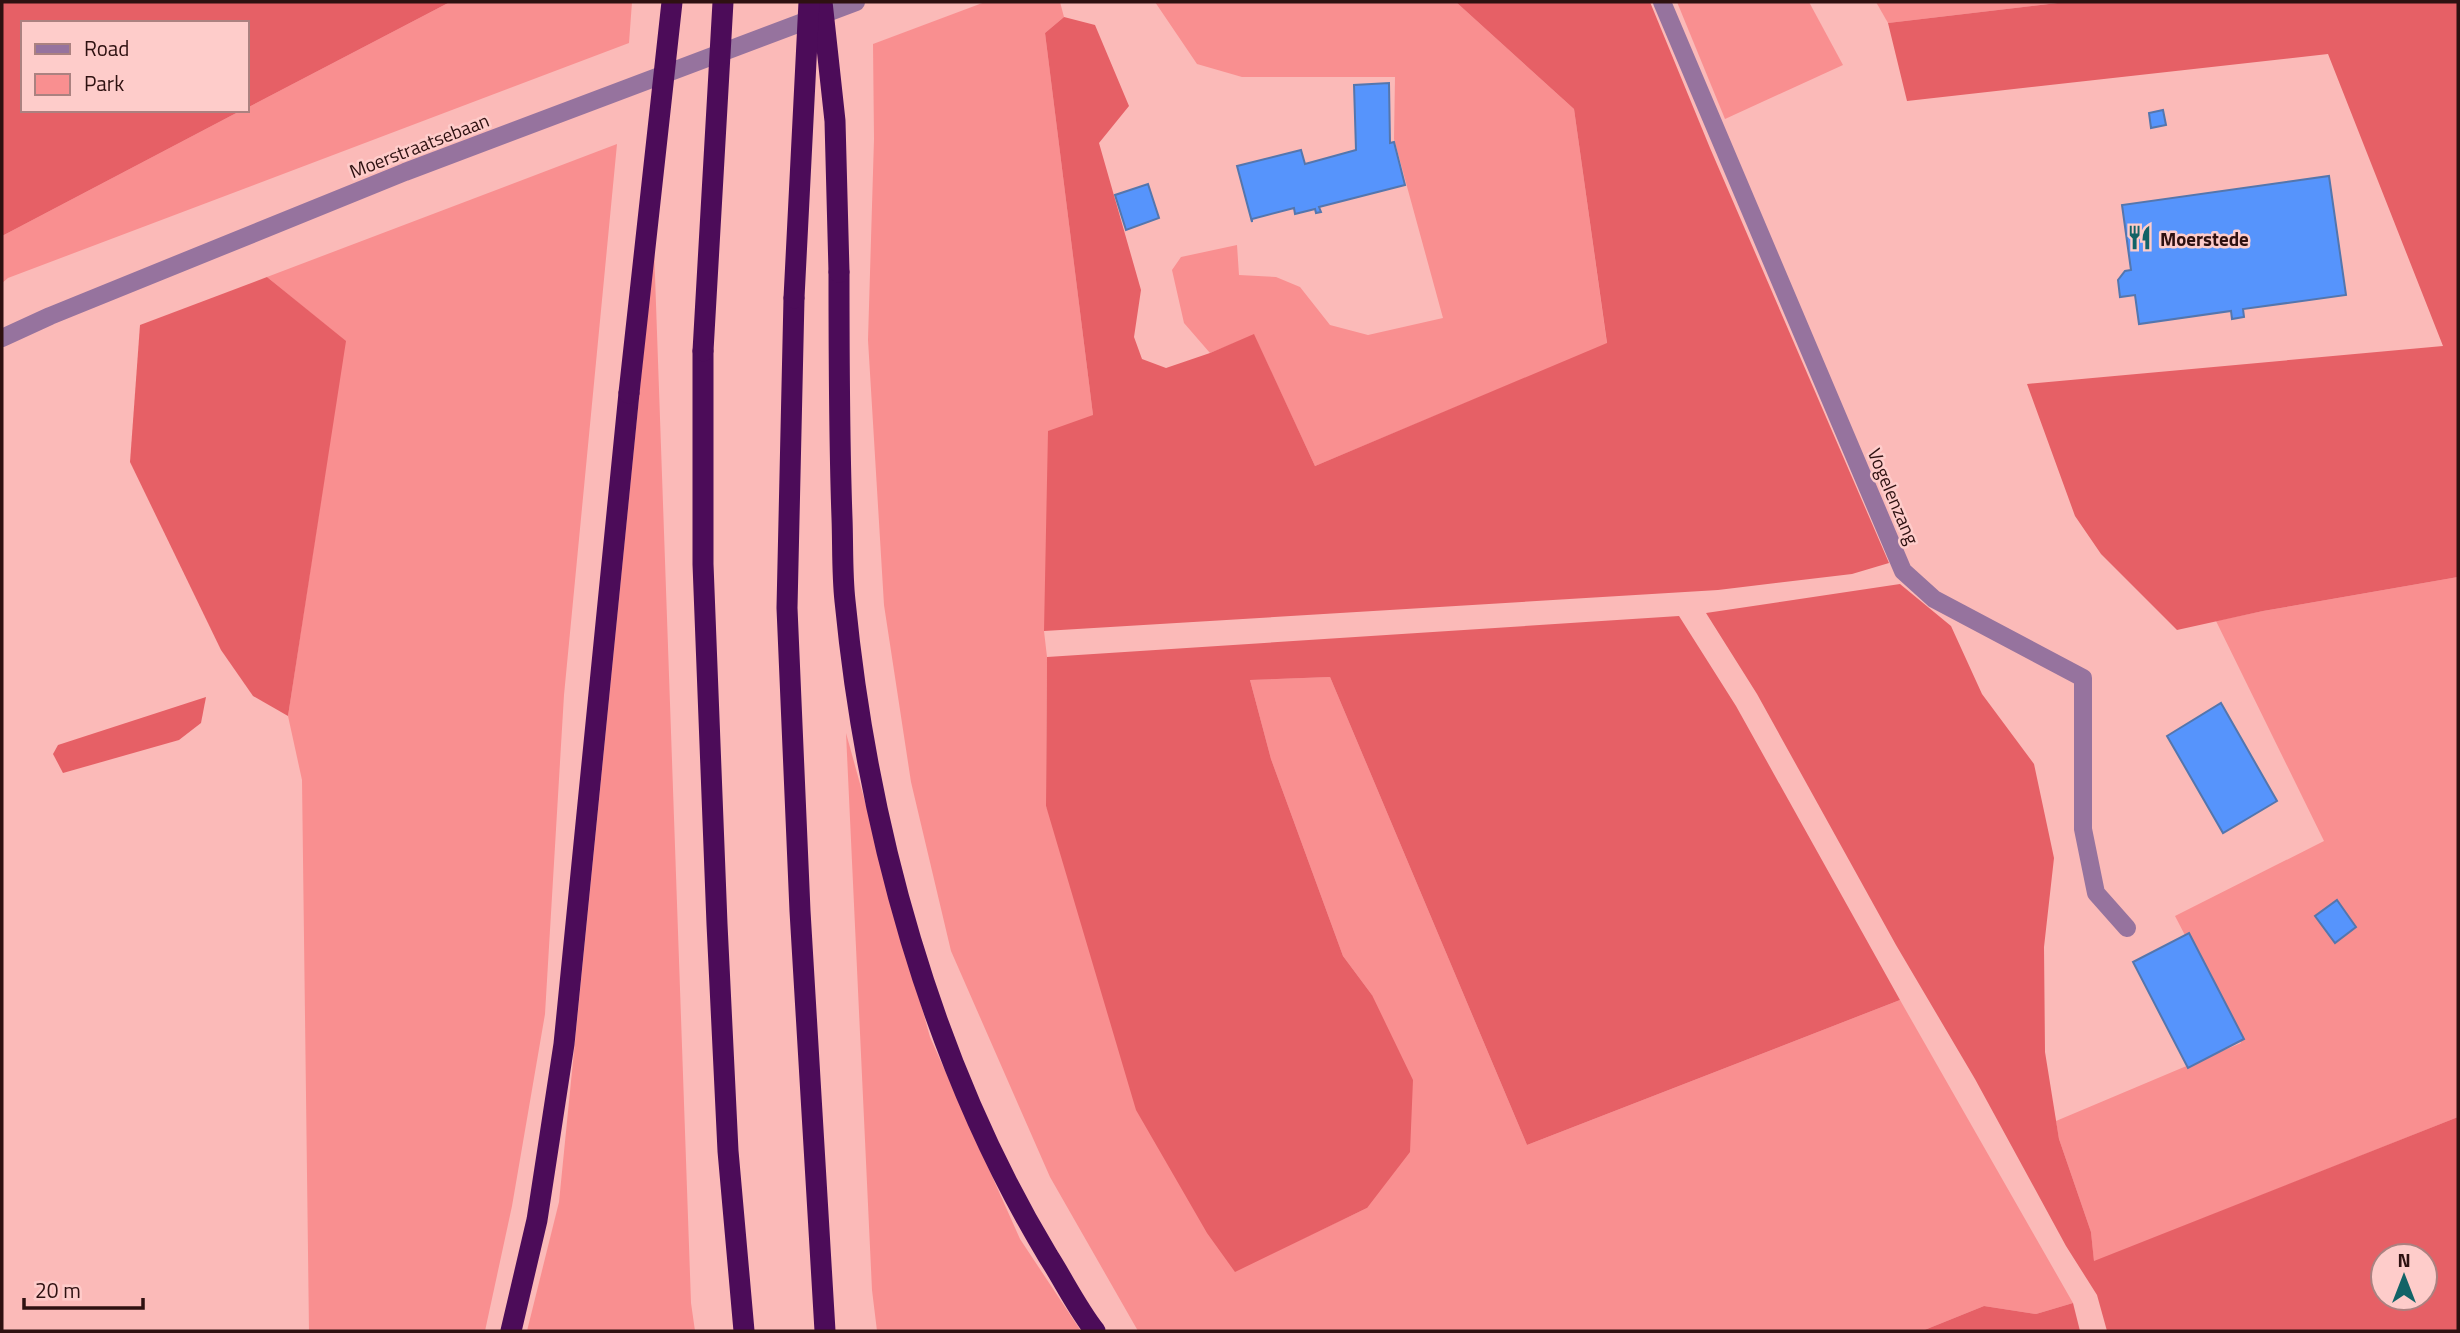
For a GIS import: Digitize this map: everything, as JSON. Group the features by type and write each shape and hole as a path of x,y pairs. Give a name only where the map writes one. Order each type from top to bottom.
{"highway":[{"path":"512,1331 537,1220 564,1044 629,393 672,2"},
{"path":"723,2 702,351 702,564 729,1151 744,1331"},
{"path":"809,2 794,298 787,608 800,911 825,1331"},
{"path":"822,2 835,121 839,272 839,458 844,599 859,716 888,849 919,970 958,1074 1017,1204 1096,1331"}],"street":[{"name":"Moerstraatsebaan","path":"2,338 405,172 856,2"},
{"name":"Vogelenzang","path":"1662,2 1903,571 1934,599 2083,678 2083,829 2096,893 2127,928"}],"green space":[{"path":"450,2 632,2 629,43 8,278 2,283 2,236 238,112 248,112 248,107"},
{"path":"985,2 1060,2 1064,17 1045,33 1093,415 1044,631 1047,657 1046,806 1235,1271 1367,1208 1372,995 1343,956 1271,759 1250,680 1330,677 1527,1145 1900,1000 2073,1303 2036,1314 1984,1306 1922,1331 1138,1331 1050,1177 951,951 911,782 884,605 868,340 874,139 873,44"},
{"path":"1155,2 1456,2 1574,109 1607,344 1315,466 1254,335 1210,353 1184,323 1172,270 1181,257 1237,245 1239,275 1276,277 1300,287 1330,325 1368,335 1443,318 1394,139 1395,77 1242,77 1197,64"},
{"path":"1677,2 1809,2 1843,65 1725,119"},
{"path":"1876,2 2066,2 1888,23"},
{"path":"617,144 564,695 545,1014 512,1206 485,1331 309,1331 302,780 288,716 345,341 267,277"},
{"path":"654,247 691,1303 695,1331 527,1331 559,1202"},
{"path":"2458,577 2458,1117 2094,1262 2091,1232 2059,1139 2056,1121 2241,1043 2175,916 2324,841 2216,621"},
{"path":"846,733 930,1037 1020,1239 1081,1331 877,1331 872,1290"}],"shaded area":[{"path":"2,2 450,2 248,107 248,21 21,21 21,112 238,112 2,236"},
{"path":"1456,2 1650,2 1889,563 1852,574 1718,590 1044,631 1048,431 1093,415 1045,33 1064,17 1095,25 1129,106 1099,143 1141,290 1134,337 1142,359 1166,368 1254,334 1315,466 1607,343 1574,109"},
{"path":"2066,2 2458,2 2458,577 2263,611 2177,630 2101,554 2075,516 2027,384 2443,346 2328,54 1907,101 1888,23"},
{"path":"267,277 346,341 288,716 253,696 221,650 130,462 140,325"},
{"path":"1900,584 1951,626 1982,694 2034,764 2054,858 2044,947 2045,1052 2059,1139 2091,1232 2094,1261 2458,1117 2458,1331 2107,1331 2097,1295 2066,1246 1975,1079 1896,945 1757,694 1706,613"},
{"path":"1679,616 1736,706 1900,1000 1527,1145 1330,677 1250,680 1271,759 1343,956 1372,995 1413,1080 1410,1152 1367,1208 1235,1272 1207,1233 1136,1110 1046,806 1047,657"},
{"path":"206,697 201,723 179,740 63,773 53,754 58,745"},
{"path":"2073,1303 2080,1331 1922,1331 1984,1306 2036,1314"}],"building":[{"path":"1389,83 1390,143 1394,142 1405,185 1319,207 1321,212 1316,213 1315,209 1295,214 1294,208 1252,219 1252,222 1237,166 1301,150 1305,164 1356,150 1354,85"},
{"path":"2163,110 2166,125 2151,128 2149,113"},
{"path":"2329,176 2346,295 2243,309 2244,317 2232,319 2231,311 2139,324 2135,295 2120,297 2118,280 2125,271 2131,270 2122,205"},
{"path":"1148,184 1159,218 1126,230 1115,195"},
{"path":"2221,703 2277,801 2223,833 2167,736"},
{"path":"2337,900 2356,927 2335,943 2315,916"},
{"path":"2189,933 2244,1039 2188,1068 2133,962"}],"place":[{"name":"Moerstede","path":"2140,238"}]}
